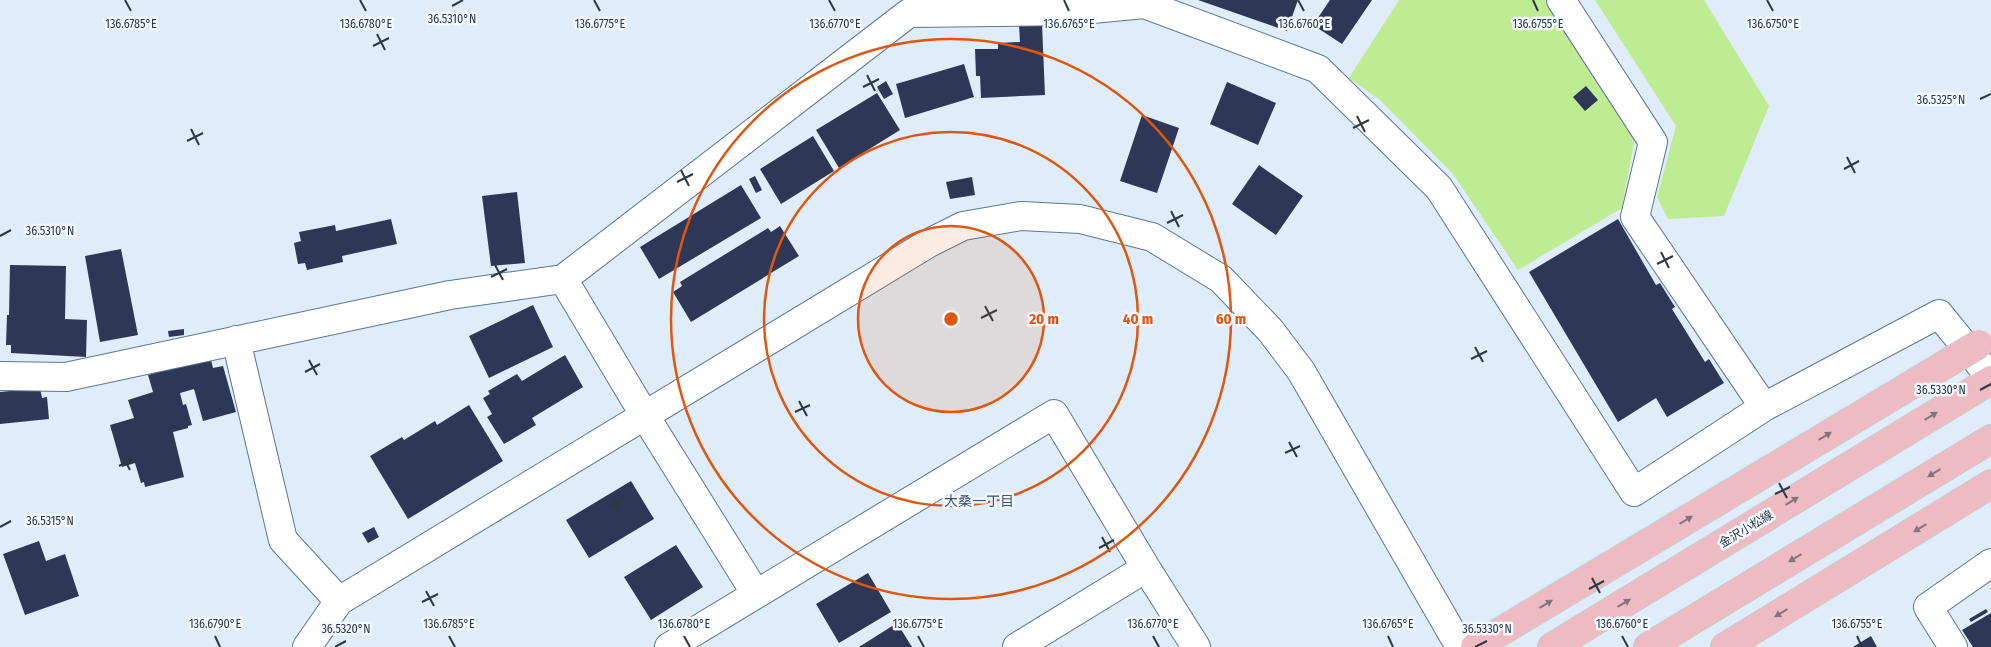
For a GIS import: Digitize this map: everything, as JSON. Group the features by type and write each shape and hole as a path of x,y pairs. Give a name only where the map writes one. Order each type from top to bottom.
{"main road":[{"path":"1475,647 1985,341"},
{"name":"金沢小松線","path":"1552,647 1991,379"},
{"path":"1648,647 1991,439"},
{"path":"1725,647 1991,484"}],"street":[{"path":"1562,0 1653,142 1635,217 1764,407"},
{"path":"0,376 66,377 450,295 563,279 909,13 1072,11 1144,2 1318,69 1439,188 1634,492 1764,407 1939,314 1991,379"},
{"path":"307,647 339,601 928,243 963,226 1021,216 1080,218 1152,237 1221,279 1270,330 1300,371 1460,647"},
{"path":"563,279 645,416 756,594"},
{"path":"236,340 283,540 339,601"},
{"path":"669,647 1054,414 1146,568 1196,647"},
{"path":"1952,647 1928,607 1991,563"},
{"path":"1017,647 1146,568"}],"green space":[{"path":"1399,0 1561,0 1638,121 1622,208 1518,270 1453,174 1380,100 1349,78"},
{"path":"1595,0 1704,0 1769,106 1724,216 1668,219 1657,197 1676,126"}],"building":[{"path":"1198,0 1298,0 1287,31"},
{"path":"1330,0 1372,0 1342,44 1313,25"},
{"path":"1042,24 1045,95 981,98 980,76 976,76 975,49 998,49 998,43 1020,42 1019,25"},
{"path":"964,64 974,97 905,118 896,84"},
{"path":"886,81 893,94 884,99 877,87"},
{"path":"1227,82 1276,103 1258,145 1210,124"},
{"path":"1586,86 1598,100 1585,111 1573,97"},
{"path":"877,93 900,130 839,168 816,130"},
{"path":"1142,115 1179,128 1157,193 1120,181"},
{"path":"813,136 834,171 781,204 760,169"},
{"path":"1259,165 1303,196 1276,235 1232,204"},
{"path":"755,176 762,190 756,193 749,179"},
{"path":"972,177 975,195 950,199 946,182"},
{"path":"741,185 761,218 659,279 640,247"},
{"path":"517,192 525,263 491,266 482,196"},
{"path":"391,219 397,244 342,256 343,262 307,270 305,263 298,264 294,243 301,241 299,232 335,225 336,231"},
{"path":"1618,219 1656,285 1660,283 1675,307 1672,309 1705,362 1709,359 1724,383 1667,417 1656,398 1618,422 1529,272"},
{"path":"780,226 799,256 691,322 673,292 682,286 680,282 768,228 771,232"},
{"path":"121,249 138,335 100,342 85,256"},
{"path":"10,265 66,266 65,319 87,320 86,357 11,353 11,345 6,345"},
{"path":"533,305 553,347 489,378 469,336"},
{"path":"184,329 184,335 169,337 168,331"},
{"path":"565,355 583,387 532,418 536,425 504,444 487,417 492,414 483,398 490,394 488,391 517,374 522,381"},
{"path":"210,356 213,368 223,366 236,412 203,421 194,389 180,393 183,405 186,404 192,425 173,432 184,477 145,487 144,482 141,483 135,463 122,467 110,425 134,418 128,400 153,392 148,375"},
{"path":"40,388 42,398 47,397 49,419 0,424 0,392"},
{"path":"469,405 503,461 408,519 370,456 402,437 404,440 435,421 437,425"},
{"path":"631,481 654,519 589,558 566,520"},
{"path":"374,527 379,537 368,543 362,533"},
{"path":"39,541 46,561 65,554 79,596 25,615 3,554"},
{"path":"676,545 703,587 651,620 624,577"},
{"path":"868,573 891,612 839,643 816,604"},
{"path":"1986,609 1988,612 1971,622 1969,619"},
{"path":"1991,613 1991,647 1973,647 1962,630"},
{"path":"897,623 912,647 859,647"},
{"path":"1871,636 1877,647 1853,647"}],"district":[{"name":"大桑一丁目","path":"979,501"}]}
